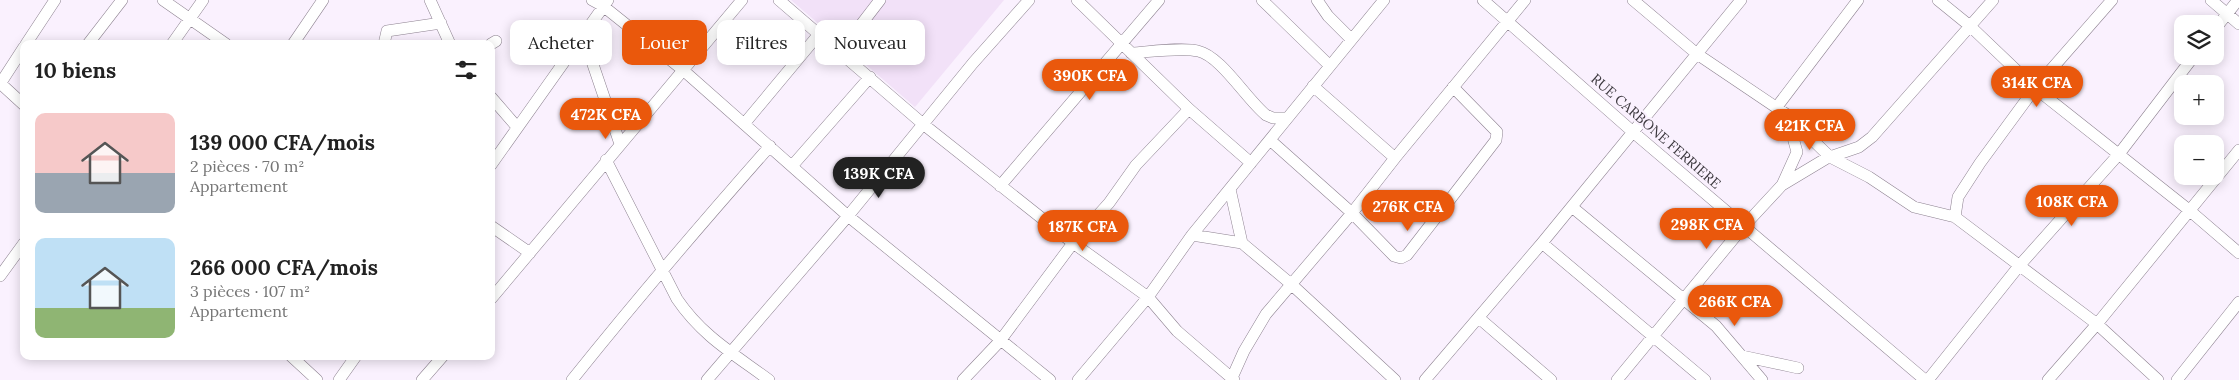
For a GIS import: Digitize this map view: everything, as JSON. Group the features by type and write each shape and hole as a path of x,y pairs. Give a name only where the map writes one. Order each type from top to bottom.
{"street":[{"path":"29,40 55,0"},
{"path":"91,40 122,0"},
{"path":"163,0 220,40"},
{"path":"175,40 202,0"},
{"path":"296,40 322,0"},
{"path":"430,0 448,40"},
{"path":"592,0 606,3 848,216 1050,380"},
{"path":"495,294 742,0"},
{"path":"779,0 815,31"},
{"path":"865,20 880,0"},
{"path":"707,380 848,216 973,63 1029,0"},
{"path":"1077,0 1189,109 1251,163"},
{"path":"1000,186 1159,0"},
{"path":"1262,0 1329,65"},
{"path":"1317,0 1328,16 1351,39"},
{"path":"1078,380 1148,297 1192,234 1384,0"},
{"name":"RUE CARBONE FERRIERE","path":"1482,0 1633,132 1926,380"},
{"path":"855,65 923,124 1000,186 1073,243 1148,297 1178,331 1233,379 1244,351 1266,314 1352,213 1525,0"},
{"path":"1633,0 1697,54 1786,114 1830,157 1870,177 1914,206 1956,217 2018,266 2097,324 2158,380"},
{"path":"1426,380 1572,207 1741,0"},
{"path":"1776,108 1858,0"},
{"path":"1938,0 1970,26 2035,88 2189,210 2239,254"},
{"path":"1617,380 1744,226 1782,185 1830,157 1859,147 1872,137 1993,0"},
{"path":"1956,217 1958,197 2035,88 2112,0"},
{"path":"2211,0 2239,24"},
{"path":"2224,17 2238,0"},
{"path":"594,20 606,3"},
{"path":"385,40 387,31 441,23"},
{"path":"744,124 815,39"},
{"path":"1131,53 1201,51 1216,62 1266,115 1273,118 1287,118"},
{"path":"20,54 0,84 20,102"},
{"path":"495,159 561,65"},
{"path":"593,65 620,144"},
{"path":"1926,380 2018,266 2118,154 2187,65"},
{"path":"792,166 870,78"},
{"path":"1313,86 1395,158"},
{"path":"1270,140 1352,213 1394,256 1401,258 1407,255 1496,140 1497,132 1489,122 1453,87"},
{"path":"495,101 517,126"},
{"path":"962,380 1000,341 1073,243 1109,203 1136,165 1189,109"},
{"path":"1782,185 1797,152 1786,114"},
{"path":"572,380 618,322 663,272 681,246 770,146"},
{"path":"2048,380 2097,324 2239,150"},
{"path":"606,160 677,299 691,320 705,333 769,380"},
{"path":"1230,189 1242,244"},
{"path":"1572,207 1716,326 1762,380"},
{"path":"495,229 530,253"},
{"path":"1192,234 1242,244 1291,284 1395,380"},
{"path":"1542,243 1705,380"},
{"path":"0,276 20,249"},
{"path":"2177,380 2239,302"},
{"path":"1479,318 1551,380"},
{"path":"1742,356 1798,368"},
{"path":"295,360 317,380"},
{"path":"339,380 353,360"},
{"path":"422,380 440,360"}],"shaded area":[{"path":"791,0 1004,0 915,107 866,65 925,65 925,20 815,21"}]}
